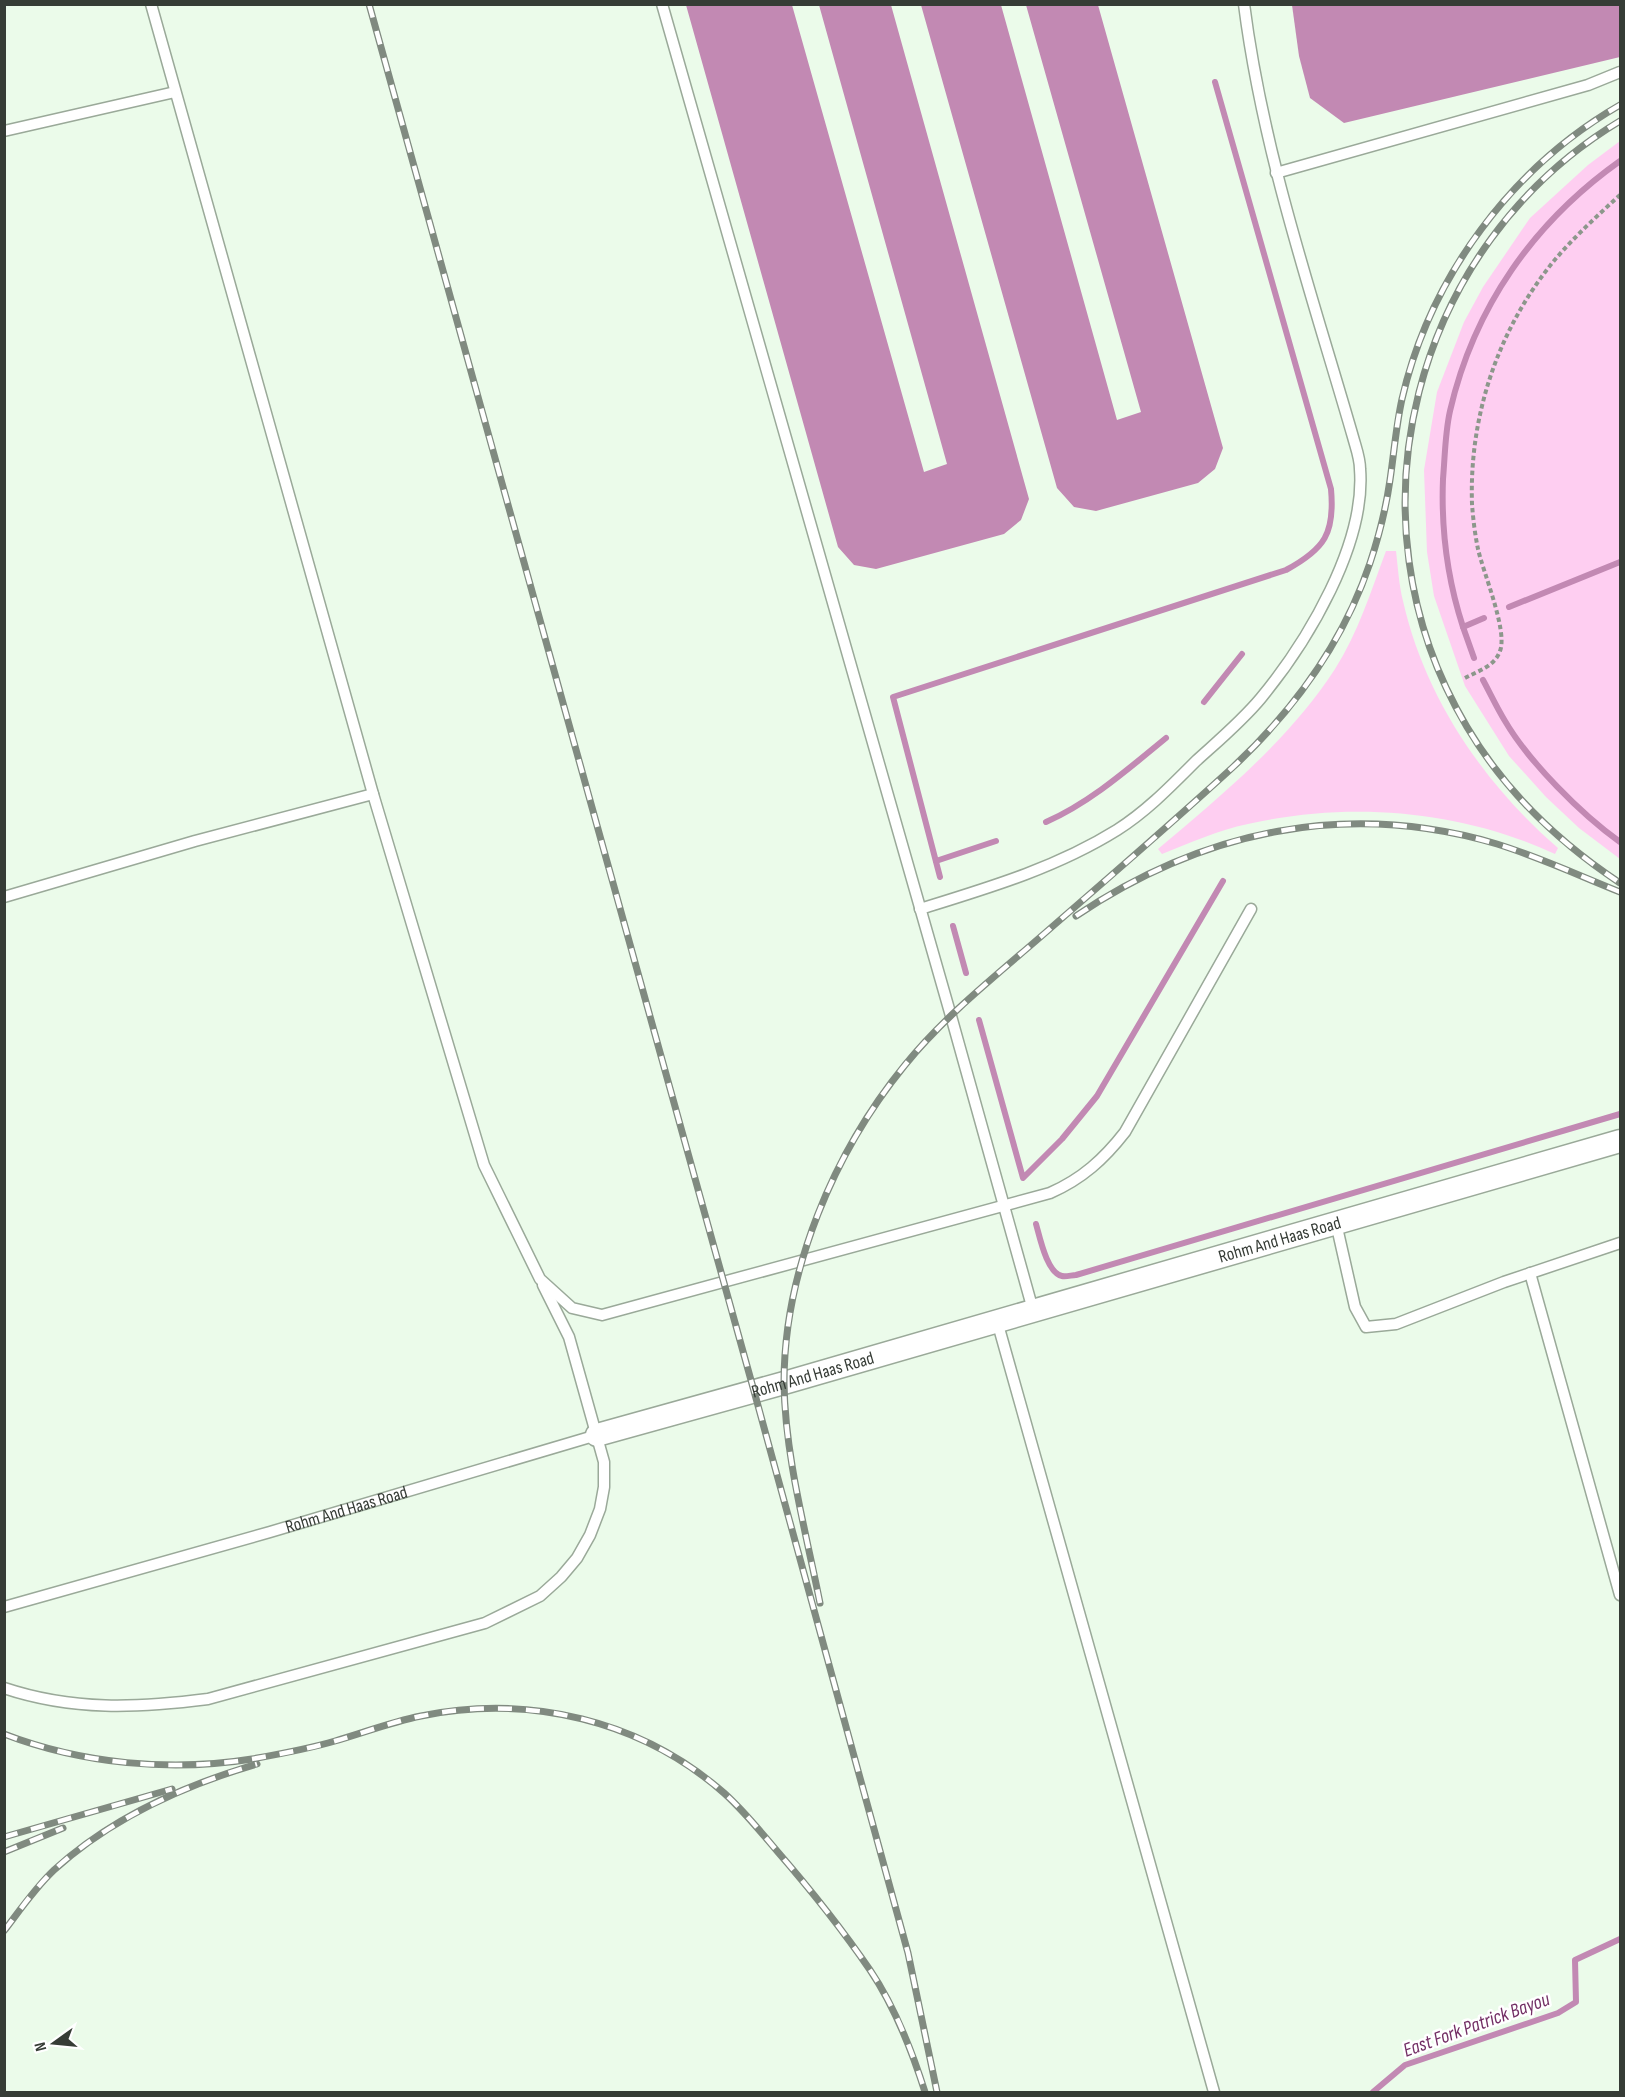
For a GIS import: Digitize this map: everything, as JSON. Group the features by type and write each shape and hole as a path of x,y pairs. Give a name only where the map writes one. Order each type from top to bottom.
{"street":[{"name":"Rohm And Haas Road","path":"597,1435 1620,1141"}],"lane":[{"path":"4,1688 24,1695 71,1705 154,1705 208,1699 485,1623 540,1596 561,1577 577,1558 590,1535 600,1509 604,1487 604,1462 569,1337 484,1165 372,794 151,4"},
{"path":"662,4 1033,1310"},
{"path":"920,909 1040,870 1091,846 1146,810 1259,700 1281,672 1327,596 1347,553 1360,491 1360,467 1276,173 1249,46 1244,4"},
{"path":"1276,173 1588,85 1620,72"},
{"path":"4,131 175,92"},
{"path":"4,897 372,794"},
{"path":"540,1279 572,1308 602,1315 1004,1206 1070,1185 1091,1170 1125,1132 1251,909"},
{"path":"1336,1223 1354,1307 1366,1327 1396,1324 1530,1273 1620,1243"},
{"path":"1530,1273 1620,1595"},
{"path":"997,1320 1214,2092"},
{"name":"Rohm And Haas Road","path":"4,1607 270,1532 597,1435"}],"path":[{"path":"1465,678 1491,664 1502,648 1500,629 1478,549 1472,505 1473,463 1479,416 1490,373 1506,336 1535,286 1582,230 1620,195"}],"shaded area":[{"path":"686,5 792,5 924,472 947,464 819,5 891,5 1029,499 1021,520 1004,534 876,569 854,565 838,547"},
{"path":"921,5 1001,5 1117,420 1141,412 1026,5 1098,5 1223,448 1215,469 1198,483 1096,511 1074,507 1057,488"},
{"path":"1292,5 1620,5 1620,57 1344,123 1310,98 1299,56"},
{"path":"1620,141 1620,859 1579,828 1546,797 1509,756 1465,686 1434,596 1427,552 1424,470 1437,392 1464,322 1483,287 1530,218 1588,165"},
{"path":"1386,551 1396,551 1402,595 1413,637 1442,705 1482,767 1531,823 1558,848 1555,854 1519,839 1443,819 1365,812 1287,817 1248,824 1215,833 1162,854 1158,849 1276,743 1317,695 1351,641"}],"waterway":[{"path":"940,877 893,697 1286,570 1310,555 1325,538 1329,528 1331,489 1215,82"},
{"path":"1463,627 1449,572 1444,535 1443,498 1447,428 1461,373 1492,302 1535,239 1589,185 1620,161"},
{"path":"1509,607 1620,562"},
{"path":"1474,658 1463,627 1484,618"},
{"path":"1204,702 1242,654"},
{"path":"1483,680 1515,737 1542,770 1589,817 1620,842"},
{"path":"1046,822 1094,795 1166,738"},
{"path":"936,861 996,841"},
{"path":"979,1020 1023,1178 1062,1139 1097,1096 1223,881"},
{"path":"953,926 966,973"},
{"path":"1036,1224 1052,1269 1062,1276 1076,1275 1620,1114"},
{"name":"East Fork Patrick Bayou","path":"1373,2092 1405,2065 1558,2013 1576,2002 1575,1960 1620,1939"}],"railway":[{"path":"369,4 908,1953 937,2092"},
{"path":"820,1603 788,1438 784,1383 786,1340 793,1298 818,1214 856,1136 879,1099 921,1046 976,993 1232,768 1276,723 1314,674 1346,621 1370,563 1386,501 1402,399 1415,354 1433,310 1455,269 1481,230 1511,193 1544,160 1581,130 1620,105"},
{"path":"1620,121 1549,174 1491,239 1448,312 1419,392 1406,476 1409,562 1429,646 1467,727 1498,773 1534,814 1575,850 1620,883"},
{"path":"1076,916 1125,886 1175,862 1226,844 1278,831 1332,825 1386,825 1441,831 1497,844 1620,892"},
{"path":"4,1734 95,1759 127,1763 190,1765 252,1759 294,1751 410,1718 462,1710 502,1708 542,1711 582,1719 620,1731 657,1747 692,1768 724,1793 789,1865 837,1924 879,1984 902,2029 925,2092"},
{"path":"4,1931 47,1877 99,1835 176,1793 257,1764"},
{"path":"4,1837 172,1789"},
{"path":"4,1852 63,1828"}]}
